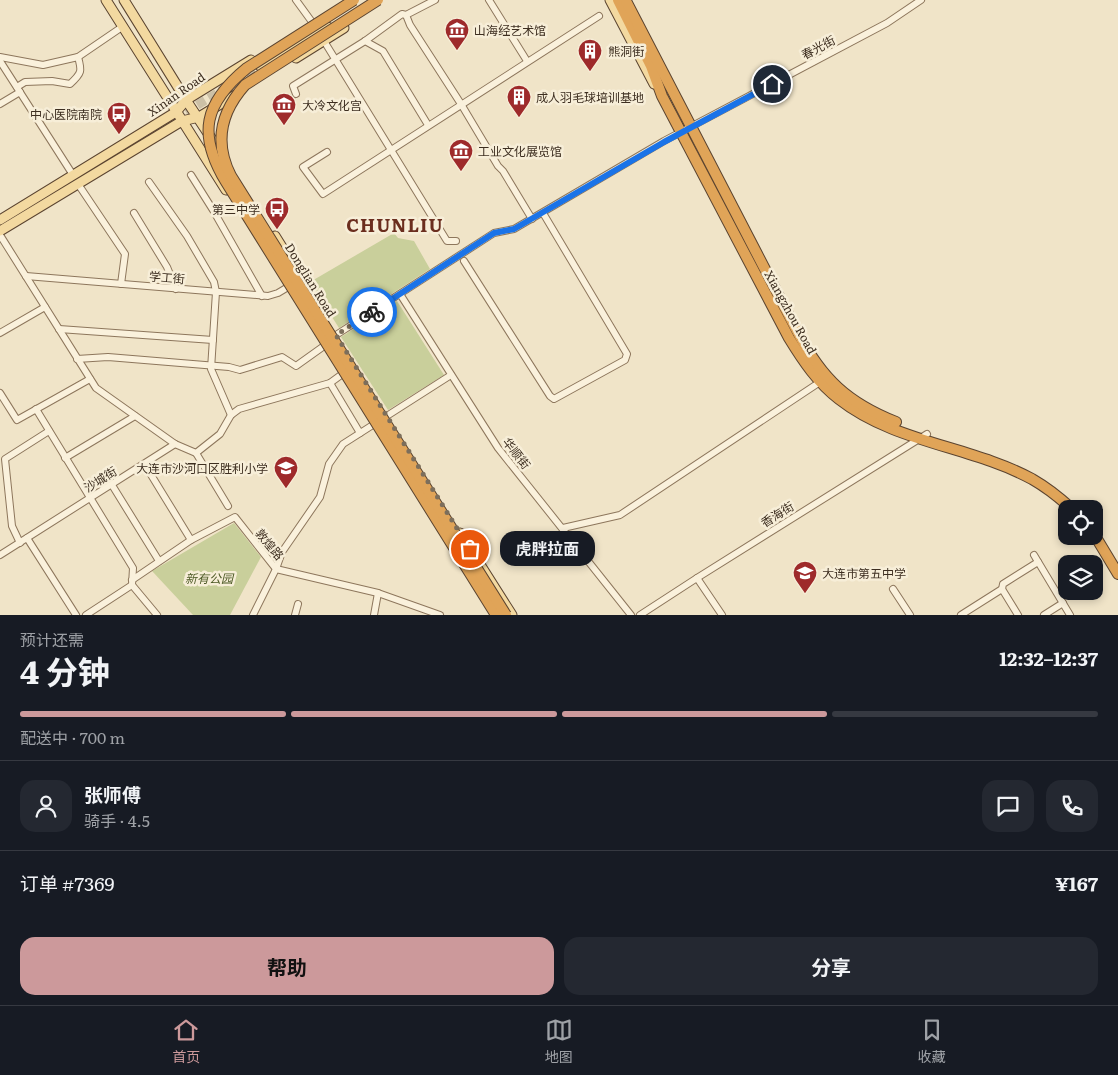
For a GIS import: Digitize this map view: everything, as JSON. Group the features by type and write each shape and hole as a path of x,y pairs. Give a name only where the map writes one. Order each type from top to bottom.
{"highway":[{"name":"Donglian Road","path":"354,0 247,68 227,86 212,110 208,129 212,158 496,615"},
{"name":"Donglian Road","path":"378,0 245,86 231,104 224,118 222,156 232,176 506,615"},
{"path":"618,0 651,66 662,96"},
{"name":"Xiangzhou Road","path":"625,0 686,130 794,346 809,370 838,399 867,417 898,431 924,436 1020,466 1048,482 1069,500"},
{"name":"Xiangzhou Road","path":"662,96 686,130 816,364 832,383 856,402 885,418 924,436 1017,472 1044,487 1061,500"},
{"path":"1103,540 1118,565"},
{"path":"1101,545 1118,574"}],"main road":[{"path":"106,0 491,615"},
{"path":"124,0 186,100 199,117 302,279 512,615"},
{"path":"312,22 332,22 362,0"},
{"path":"261,66 370,0"},
{"name":"Xinan Road","path":"0,231 182,121 199,117 324,41 386,0"},
{"name":"Xiangzhou Road","path":"610,0 645,69 662,96"},
{"path":"324,41 343,2"},
{"name":"Xinan Road","path":"0,220 176,112 186,100 343,2"},
{"name":"Xinan Road","path":"20,208 43,199 128,147"},
{"name":"Xinan Road","path":"25,216 43,199"}],"street":[{"path":"296,0 312,22"},
{"path":"296,94 293,86 365,41 402,14 406,15 435,0"},
{"path":"489,0 527,61"},
{"name":"春光街","path":"336,335 494,233 514,229 532,220 686,130 887,22 921,0"},
{"path":"406,15 410,25 532,220"},
{"path":"327,152 303,167 323,194 598,16"},
{"path":"0,57 43,65 78,57 122,26"},
{"path":"324,41 447,241 456,241"},
{"path":"365,41 383,51 428,125"},
{"path":"0,104 19,90 25,82 52,81 70,84 79,76 82,69 78,57"},
{"path":"0,61 73,175"},
{"path":"191,175 214,210 262,296"},
{"path":"149,182 187,236 214,282 216,292 212,366 231,415"},
{"path":"78,184 125,254 121,284"},
{"path":"134,213 167,267 176,289"},
{"path":"464,261 550,396 554,399 625,360 627,354 543,213"},
{"path":"0,235 96,388 175,444 196,454 228,506"},
{"name":"学工街","path":"26,276 262,296 268,296 302,279"},
{"name":"华顺街","path":"400,294 498,448 632,615"},
{"path":"0,333 45,307"},
{"path":"59,329 213,340"},
{"path":"77,359 108,358 229,367 240,370 282,357 296,366 324,346"},
{"path":"196,454 220,434 231,415 239,409 330,383 341,375"},
{"path":"253,615 276,569 282,552 320,497 329,464 343,444 451,376"},
{"path":"0,393 17,420 90,379"},
{"path":"563,528 620,515 820,382"},
{"path":"330,383 360,433"},
{"path":"36,410 133,568 132,582 157,615"},
{"path":"65,458 135,416"},
{"path":"20,542 12,526 5,460 49,432"},
{"name":"香海街","path":"640,615 924,436"},
{"name":"沙城街","path":"0,555 175,444"},
{"path":"145,464 192,540"},
{"path":"112,485 158,561"},
{"name":"敦煌路","path":"86,615 158,561 235,517 276,569 378,593 440,615"},
{"path":"27,538 76,615"},
{"path":"1034,555 1070,615"},
{"path":"1018,615 1002,590 1003,584 1038,562"},
{"path":"697,578 722,615"},
{"path":"893,589 910,615"},
{"path":"963,615 1002,590"},
{"path":"374,615 378,593"},
{"path":"1044,615 1063,603"},
{"path":"295,615 298,604"}],"green space":[{"path":"394,233 398,238 414,241 430,269 339,328 310,282"},
{"path":"397,301 444,375 388,410 341,337"},
{"name":"新有公园","path":"234,523 261,557 230,615 193,615 152,571"}],"tunnel":[{"path":"235,82 261,67"},
{"path":"128,147 224,89"}],"way so far":[{"path":"372,312 336,335 470,549"}],"place":[{"name":"山海经艺术馆","path":"457,51"},
{"name":"熊洞街","path":"590,72"},
{"name":"成人羽毛球培训基地","path":"519,118"},
{"name":"大冷文化宫","path":"284,126"},
{"name":"中心医院南院","path":"119,135"},
{"name":"工业文化展览馆","path":"461,172"},
{"name":"第三中学","path":"277,230"},
{"name":"大连市沙河口区胜利小学","path":"286,489"},
{"name":"虎胖拉面","path":"470,549"},
{"name":"大连市第五中学","path":"805,594"}],"district":[{"name":"CHUNLIU","path":"395,224"}],"route":[{"path":"372,312 494,233 514,229 664,142 772,84"}]}
